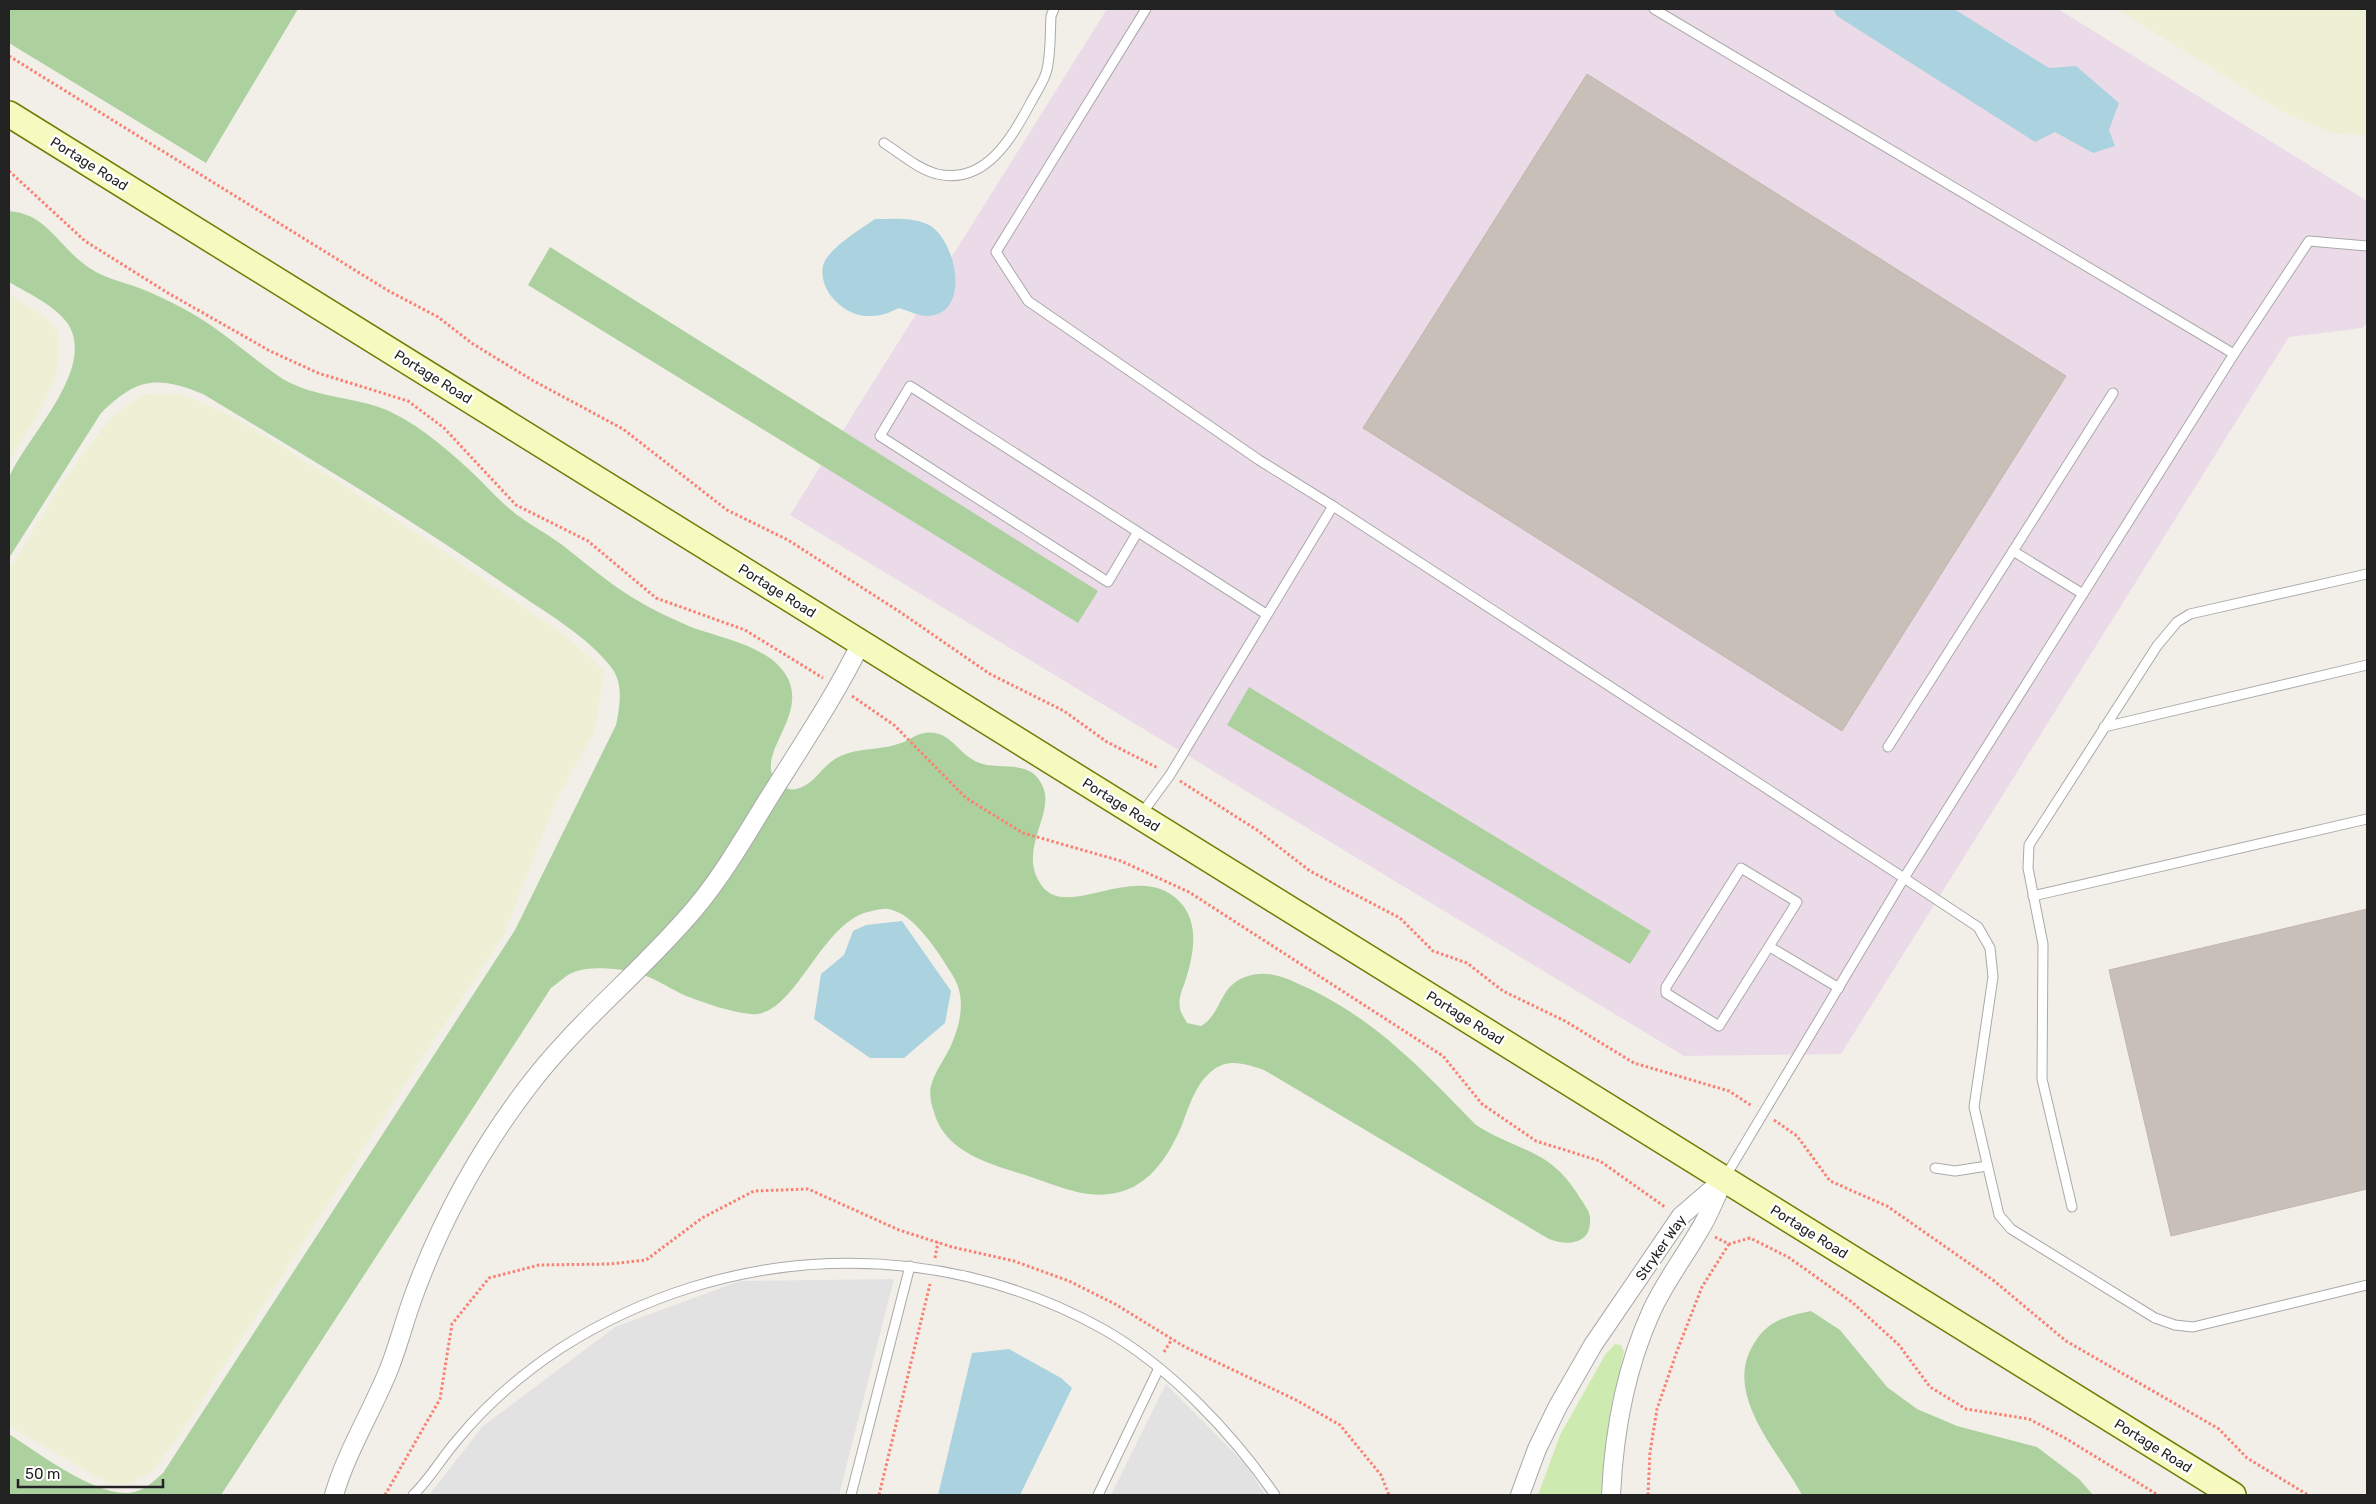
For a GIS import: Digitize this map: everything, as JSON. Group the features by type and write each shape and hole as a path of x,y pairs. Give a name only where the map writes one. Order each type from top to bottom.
{"main road":[{"name":"Portage Road","path":"9,114 2233,1495"}],"street":[{"path":"334,1495 340,1475 389,1368 415,1293 436,1241 467,1179 491,1140 528,1087 583,1021 664,943 698,905 726,865 839,687 861,643"},
{"name":"Stryker Way","path":"1611,1495 1614,1450 1624,1386 1653,1308 1701,1229 1724,1179"},
{"name":"Stryker Way","path":"1520,1495 1537,1449 1558,1406 1593,1345 1681,1216 1724,1179"}],"lane":[{"path":"884,143 922,168 936,174 954,176 969,174 986,164 1001,151 1016,129 1046,73 1051,16 1054,9"},
{"path":"1146,9 996,252 1028,301 1260,460 1978,927 1990,948 1993,977 1974,1107 1999,1215 2011,1229 2155,1318 2175,1325 2193,1327 2367,1286"},
{"path":"1654,9 2234,354"},
{"path":"1724,1179 1904,878 2234,354 2309,241 2367,246"},
{"path":"1138,533 1108,582 880,436 910,386 1266,614"},
{"path":"1888,747 2113,393"},
{"path":"1140,816 1170,775 1333,506"},
{"path":"2013,551 2083,594"},
{"path":"2072,1207 2042,1079 2043,944 2028,868 2029,845 2157,646 2177,622 2190,614 2367,574"},
{"path":"2104,727 2367,665"},
{"path":"2033,896 2367,819"},
{"path":"1740,868 1797,902 1770,947 1719,1026 1666,993 1666,987 1740,868"},
{"path":"1770,947 1839,988"},
{"path":"1935,1168 1955,1172 1988,1166"},
{"path":"413,1495 458,1439 494,1400 529,1370 562,1348 638,1308 685,1288 779,1266 817,1263 924,1267 992,1283 1075,1315 1105,1330 1159,1368 1195,1402 1255,1466 1275,1495"},
{"path":"851,1495 910,1266"},
{"path":"1098,1495 1159,1368"}],"path":[{"path":"385,1495 440,1399 452,1324 489,1278 539,1265 610,1264 646,1260 702,1218"},
{"path":"1701,1229 1729,1244"},
{"path":"1648,1495 1650,1452 1657,1409 1676,1352 1702,1287 1729,1244 1750,1238 1788,1258 1853,1303 1899,1345 1930,1387 1966,1409 2030,1419 2089,1452 2158,1495"},
{"path":"935,1258 938,1242"},
{"path":"879,1495 930,1284"},
{"path":"1164,1352 1172,1339"}],"shaded area":[{"path":"1107,9 2058,9 2367,201 2367,322 2363,328 2289,337 1841,1054 1684,1056 790,515"},
{"path":"894,1279 839,1495 429,1495 483,1426 615,1327 740,1281"},
{"path":"1166,1384 1247,1466 1265,1495 1111,1495"}],"green space":[{"path":"9,9 298,9 206,163 9,43"},
{"path":"2116,9 2367,9 2367,135 2335,134 2283,112"},
{"path":"9,211 23,214 44,225 70,252 96,272 151,293 198,317 290,383 318,393 363,402 403,418 449,452 517,515 561,544 630,596 683,624 748,646 769,658 778,665 789,682 792,698 789,715 776,745 772,760 772,772 779,784 784,788 796,789 802,787 815,778 830,762 842,755 893,745 925,733 940,734 975,761 994,766 1022,768 1031,772 1038,777 1043,787 1045,798 1033,860 1035,873 1042,886 1054,895 1068,897 1124,887 1144,886 1162,890 1179,901 1186,910 1193,930 1193,940 1191,962 1181,995 1180,1005 1187,1023 1201,1026 1213,1014 1231,986 1238,980 1248,976 1265,974 1280,976 1310,989 1358,1017 1379,1033 1418,1067 1476,1125 1546,1160 1557,1169 1569,1182 1588,1211 1590,1227 1587,1234 1583,1238 1570,1243 1549,1239 1264,1070 1238,1063 1222,1065 1207,1076 1196,1091 1174,1142 1164,1158 1154,1171 1129,1189 1096,1195 1077,1192 1002,1168 973,1156 949,1138 940,1126 930,1096 933,1080 950,1048 958,1027 961,1001 957,984 948,967 917,926 898,912 880,909 854,918 838,931 795,986 781,1001 767,1011 751,1014 719,1007 684,995 656,980 623,970 601,968 580,970 567,976 551,988 221,1495 9,1495 9,1434 52,1463 105,1489 121,1493 138,1491 163,1473 515,930 616,725 620,695 618,680 611,667 601,655 552,616 437,539 320,465 203,394 173,384 148,383 137,387 125,393 101,413 9,558 7,504 9,478 66,382 73,362 74,342 68,324 56,311 9,282"},
{"path":"550,247 1098,591 1078,623 528,285"},
{"path":"9,294 48,319 58,332 59,350 56,377 37,416 9,462"},
{"path":"143,394 184,395 236,418 374,504 563,634 604,670 595,731 556,801 504,935 423,1056 185,1427 151,1473 130,1484 109,1484 9,1426 9,570 61,484 111,417"},
{"path":"1249,687 1651,931 1630,964 1227,725"},
{"path":"1811,1311 1840,1330 1887,1387 1917,1409 1957,1426 2037,1447 2079,1479 2093,1495 1802,1495 1758,1424 1750,1405 1745,1385 1745,1366 1757,1338 1769,1326 1784,1318"},
{"path":"1615,1344 1621,1345 1624,1352 1610,1423 1604,1495 1538,1495 1560,1435 1605,1355"}],"water":[{"path":"1833,9 1954,9 2049,68 2076,66 2119,103 2109,130 2115,146 2093,153 2055,132 2035,142 1837,16"},
{"path":"875,219 915,220 927,224 946,243 952,258 955,289 951,302 942,312 925,316 899,308 881,315 861,315 843,307 829,293 823,275 823,266 826,260 845,240"},
{"path":"902,921 951,991 945,1023 904,1058 870,1058 814,1019 821,974 844,955 853,931 866,925"},
{"path":"1009,1349 1061,1378 1072,1388 1020,1495 938,1495 972,1353"}],"building":[{"path":"1587,74 2066,376 1842,731 1363,428"},
{"path":"2367,909 2367,1189 2171,1236 2109,970"}]}
